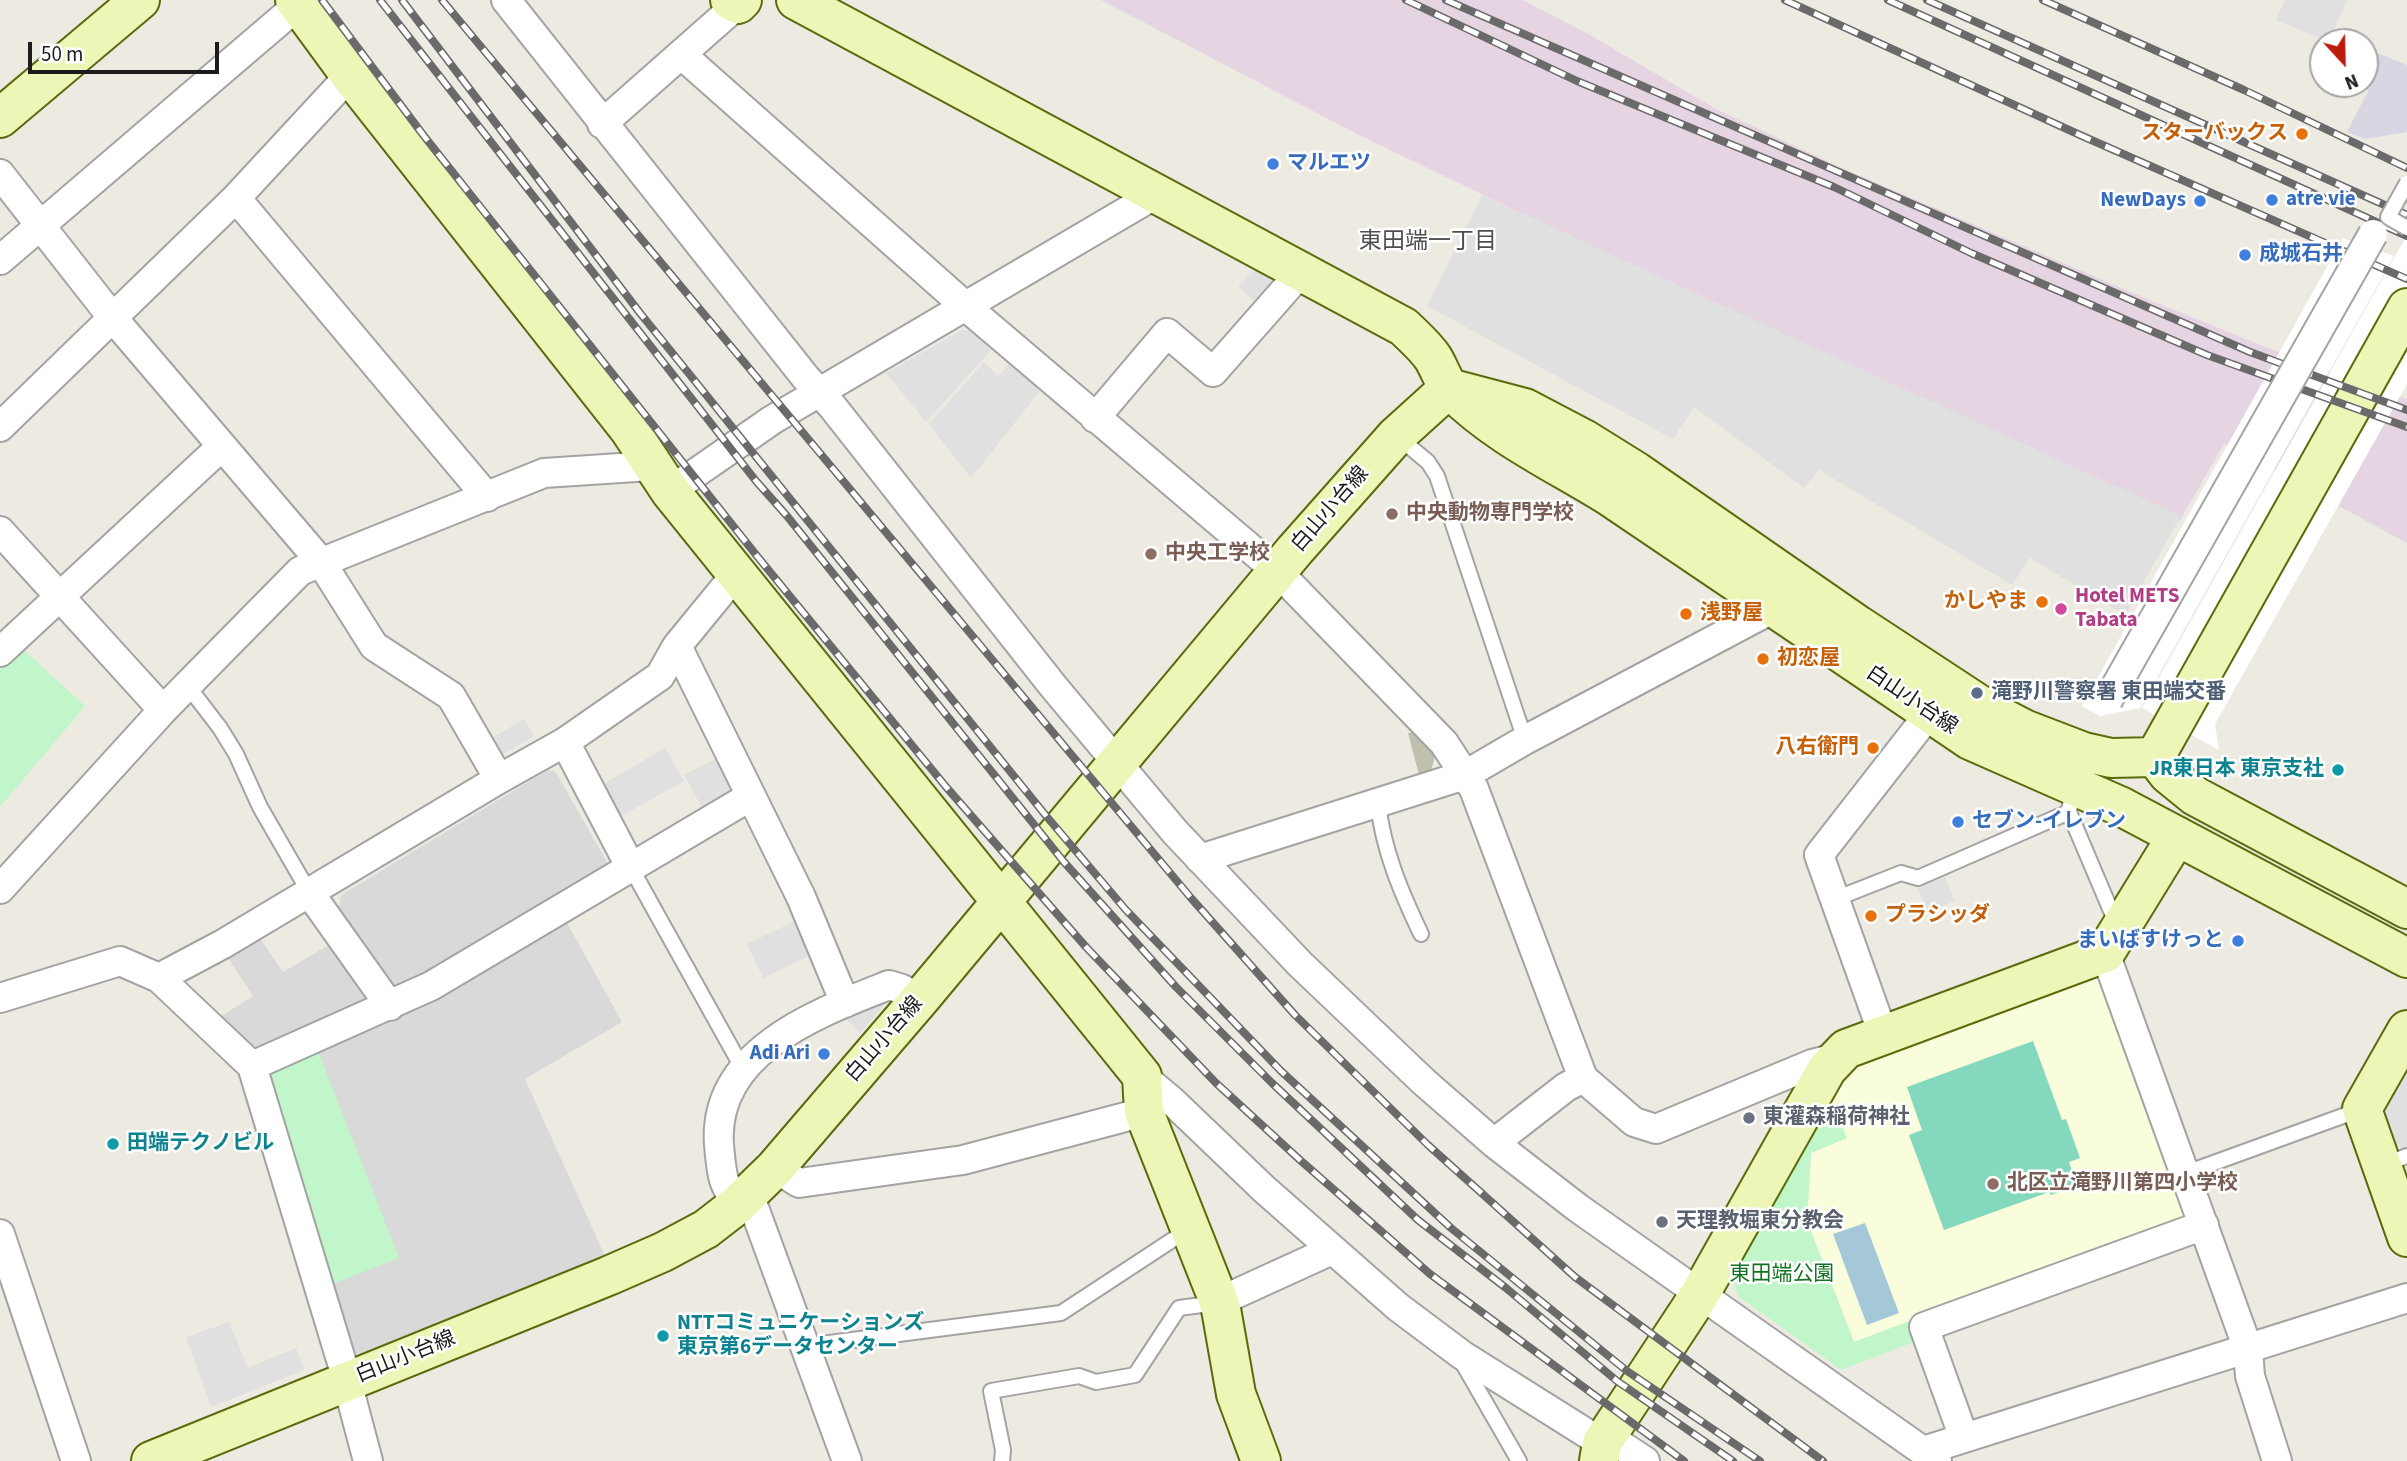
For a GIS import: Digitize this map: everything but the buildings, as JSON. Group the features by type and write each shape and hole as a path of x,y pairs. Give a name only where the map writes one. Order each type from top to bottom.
{"main road":[{"path":"0,118 140,0"},
{"path":"796,0 1404,327 1434,359 1449,388"},
{"path":"297,2 350,75 629,429 660,478 973,865 1143,1094 1219,1302 1236,1394 1261,1461"},
{"path":"2407,308 2155,757 2168,774 2195,796 2407,909"},
{"name":"白山小台線","path":"1449,388 1525,408 1584,439 1637,472 1913,662 1989,711 2024,729 2084,752 2110,758 2155,757"},
{"name":"白山小台線","path":"151,1461 663,1252 706,1229 754,1189 920,999 1277,571 1396,436 1449,388"},
{"name":"白山小台線","path":"1449,388 1476,414 1509,437 1612,498 1929,714 1991,751 2073,799 2177,836 2407,958"},
{"path":"1603,1447 1700,1294 1835,1058 1846,1049 2112,941 2177,836"},
{"path":"2407,1030 2362,1109 2394,1160 2407,1237"}],"street":[{"path":"506,0 602,124 832,405 1117,764 1200,859 1300,964 1424,1082 1494,1143 1578,1208 1930,1456 1964,1438 2407,1298"},
{"path":"602,124 682,55 737,1"},
{"path":"0,260 297,2"},
{"path":"682,55 964,305 1277,571 1444,743 1474,789 1583,1078 1634,1122 1656,1129 1812,1064 1835,1058"},
{"path":"0,427 236,198 350,75"},
{"path":"0,174 112,317 321,562 373,646 452,696 499,779"},
{"path":"0,888 163,710 300,571 544,473 660,478 772,420 1156,194"},
{"path":"236,198 487,497"},
{"path":"2108,700 2372,234"},
{"path":"1095,418 1167,332 1213,372 1301,272"},
{"path":"0,652 222,446"},
{"path":"0,531 163,710"},
{"path":"159,978 223,944 565,742 660,676 677,646 736,574"},
{"path":"1200,859 1465,775 1525,740 1774,608"},
{"path":"677,646 801,897 815,944 845,1003"},
{"path":"1883,1034 1819,855 1929,714"},
{"path":"565,742 608,814 630,866"},
{"path":"252,1066 432,986 716,811 751,796"},
{"path":"309,892 390,1006"},
{"path":"2112,941 2186,1173 2248,1349 2250,1376 2277,1461"},
{"path":"0,998 120,961 159,978 252,1066 368,1461"},
{"path":"920,999 889,985 796,1025 765,1048 743,1069 726,1097 720,1114 718,1130 722,1181 754,1189 963,1160 1143,1094 1173,1102 1332,1251 1398,1307 1456,1350 1603,1447 1645,1461"},
{"path":"1494,1143 1566,1087 1583,1078"},
{"path":"754,1189 847,1461"},
{"path":"1964,1438 1924,1327 2204,1225"},
{"path":"0,1234 76,1461"},
{"path":"1219,1302 1332,1251"}],"lane":[{"path":"2407,183 2388,217 2407,228"},
{"path":"1396,436 1428,463 1437,476 1525,740"},
{"path":"187,685 236,754 260,807 309,892"},
{"path":"1835,899 1901,873 1918,878 2073,799 2112,941"},
{"path":"1378,803 1397,883 1421,934"},
{"path":"630,866 743,1069"},
{"path":"2186,1173 2362,1109"},
{"path":"806,1346 1061,1313 1190,1228"},
{"path":"1002,1461 1003,1450 991,1391 1079,1376 1096,1382 1135,1375 1179,1308 1219,1302"},
{"path":"1456,1350 1519,1461"}],"shaded area":[{"path":"1101,0 1523,0 1590,35 1716,109 1842,168 2140,296 2273,350 2407,399 2407,543 2224,444 2179,522 1989,429 1523,214 1359,135"},
{"path":"2285,0 2347,0 2335,28 2309,28 2309,34 2276,20"},
{"path":"2379,54 2407,65 2407,132 2365,139 2347,132 2365,98 2379,98"},
{"path":"1482,195 2181,516 2125,615 2030,558 2012,585 1819,470 1804,488 1694,407 1673,439 1427,306"},
{"path":"1255,269 1270,277 1273,286 1257,303 1238,287"},
{"path":"962,330 982,331 996,345 926,422 886,373"},
{"path":"1012,361 1043,387 971,478 929,424 984,362 998,376"},
{"path":"524,719 534,736 502,755 492,738"},
{"path":"1420,731 1437,749 1431,771 1419,775 1408,733"},
{"path":"665,748 684,781 616,819 598,787"},
{"path":"721,756 738,793 705,813 684,775"},
{"path":"548,770 555,771 611,869 556,903 622,1022 525,1079 605,1256 364,1352 350,1355 256,1058 218,1018 253,996 225,953 257,934 283,972 354,930 339,908 341,895"},
{"path":"1945,877 1955,901 1928,912 1918,888"},
{"path":"799,919 815,953 763,978 747,944"},
{"name":"北区立滝野川第四小学校","path":"2096,975 2102,978 2188,1216 2184,1223 1854,1342 1807,1221 1811,1153 1829,1096 1857,1064"},
{"path":"888,1000 860,1033 844,1017"},
{"path":"2407,1063 2407,1148 2404,1149 2393,1144 2383,1116 2386,1101"},
{"path":"229,1322 248,1368 296,1348 304,1370 211,1407 186,1337"}],"green space":[{"path":"22,648 85,706 0,807 0,669"},
{"path":"2033,1041 2062,1120 2066,1119 2080,1158 2069,1162 2077,1185 2051,1195 2049,1192 1944,1230 1909,1135 1922,1130 1907,1087"},
{"path":"318,1051 399,1258 330,1285 266,1072"},
{"name":"東田端公園","path":"1829,1096 1847,1138 1811,1153 1807,1221 1854,1342 1912,1320 1919,1340 1841,1370 1738,1296 1732,1275"}],"water":[{"path":"1865,1223 1899,1313 1867,1325 1833,1234"}],"pier":[{"path":"2407,235 2407,384 2215,724 2219,750 2142,708"},
{"path":"2343,238 2394,256 2140,708 2100,716 2082,706"}],"railway":[{"path":"322,0 424,136 757,556 947,788 1086,947 1216,1083 1430,1274 1684,1461"},
{"path":"380,0 756,481 787,516 1064,862 1176,987 1272,1083 1418,1220 1506,1288 1617,1381 1733,1461"},
{"path":"402,0 640,313 1047,817 1126,910 1281,1071 1451,1228 1627,1371 1760,1461"},
{"path":"442,0 1191,898 1295,1015 1428,1145 1575,1277 1823,1461"},
{"path":"1406,0 1577,81 1834,187 1971,253 2207,355 2407,427"},
{"path":"1446,0 2250,352 2407,410"},
{"path":"1785,0 2080,135 2407,279"},
{"path":"1888,0 2407,236"},
{"path":"1927,0 2407,215"},
{"path":"2043,0 2244,90 2407,168"}],"place":[{"name":"スターバックス","path":"2302,134"},
{"name":"マルエツ","path":"1273,164"},
{"name":"atre vie","path":"2272,200"},
{"name":"NewDays","path":"2200,201"},
{"name":"成城石井","path":"2245,255"},
{"name":"中央動物専門学校","path":"1392,514"},
{"name":"中央工学校","path":"1151,554"},
{"name":"かしやま","path":"2042,602"},
{"name":"Hotel METS Tabata","path":"2061,609"},
{"name":"浅野屋","path":"1686,614"},
{"name":"初恋屋","path":"1763,659"},
{"name":"滝野川警察署 東田端交番","path":"1977,693"},
{"name":"八右衛門","path":"1873,748"},
{"name":"JR東日本 東京支社","path":"2338,770"},
{"name":"セブン-イレブン","path":"1958,822"},
{"name":"プラシッダ","path":"1871,916"},
{"name":"まいばすけっと","path":"2238,941"},
{"name":"Adi Ari","path":"824,1054"},
{"name":"東灌森稲荷神社","path":"1749,1118"},
{"name":"田端テクノビル","path":"113,1144"},
{"name":"北区立滝野川第四小学校","path":"1993,1184"},
{"name":"天理教堀東分教会","path":"1662,1222"},
{"name":"NTTコミュニケーションズ 東京第6データセンター","path":"663,1336"}],"district":[{"name":"東田端一丁目","path":"1428,243"}]}
